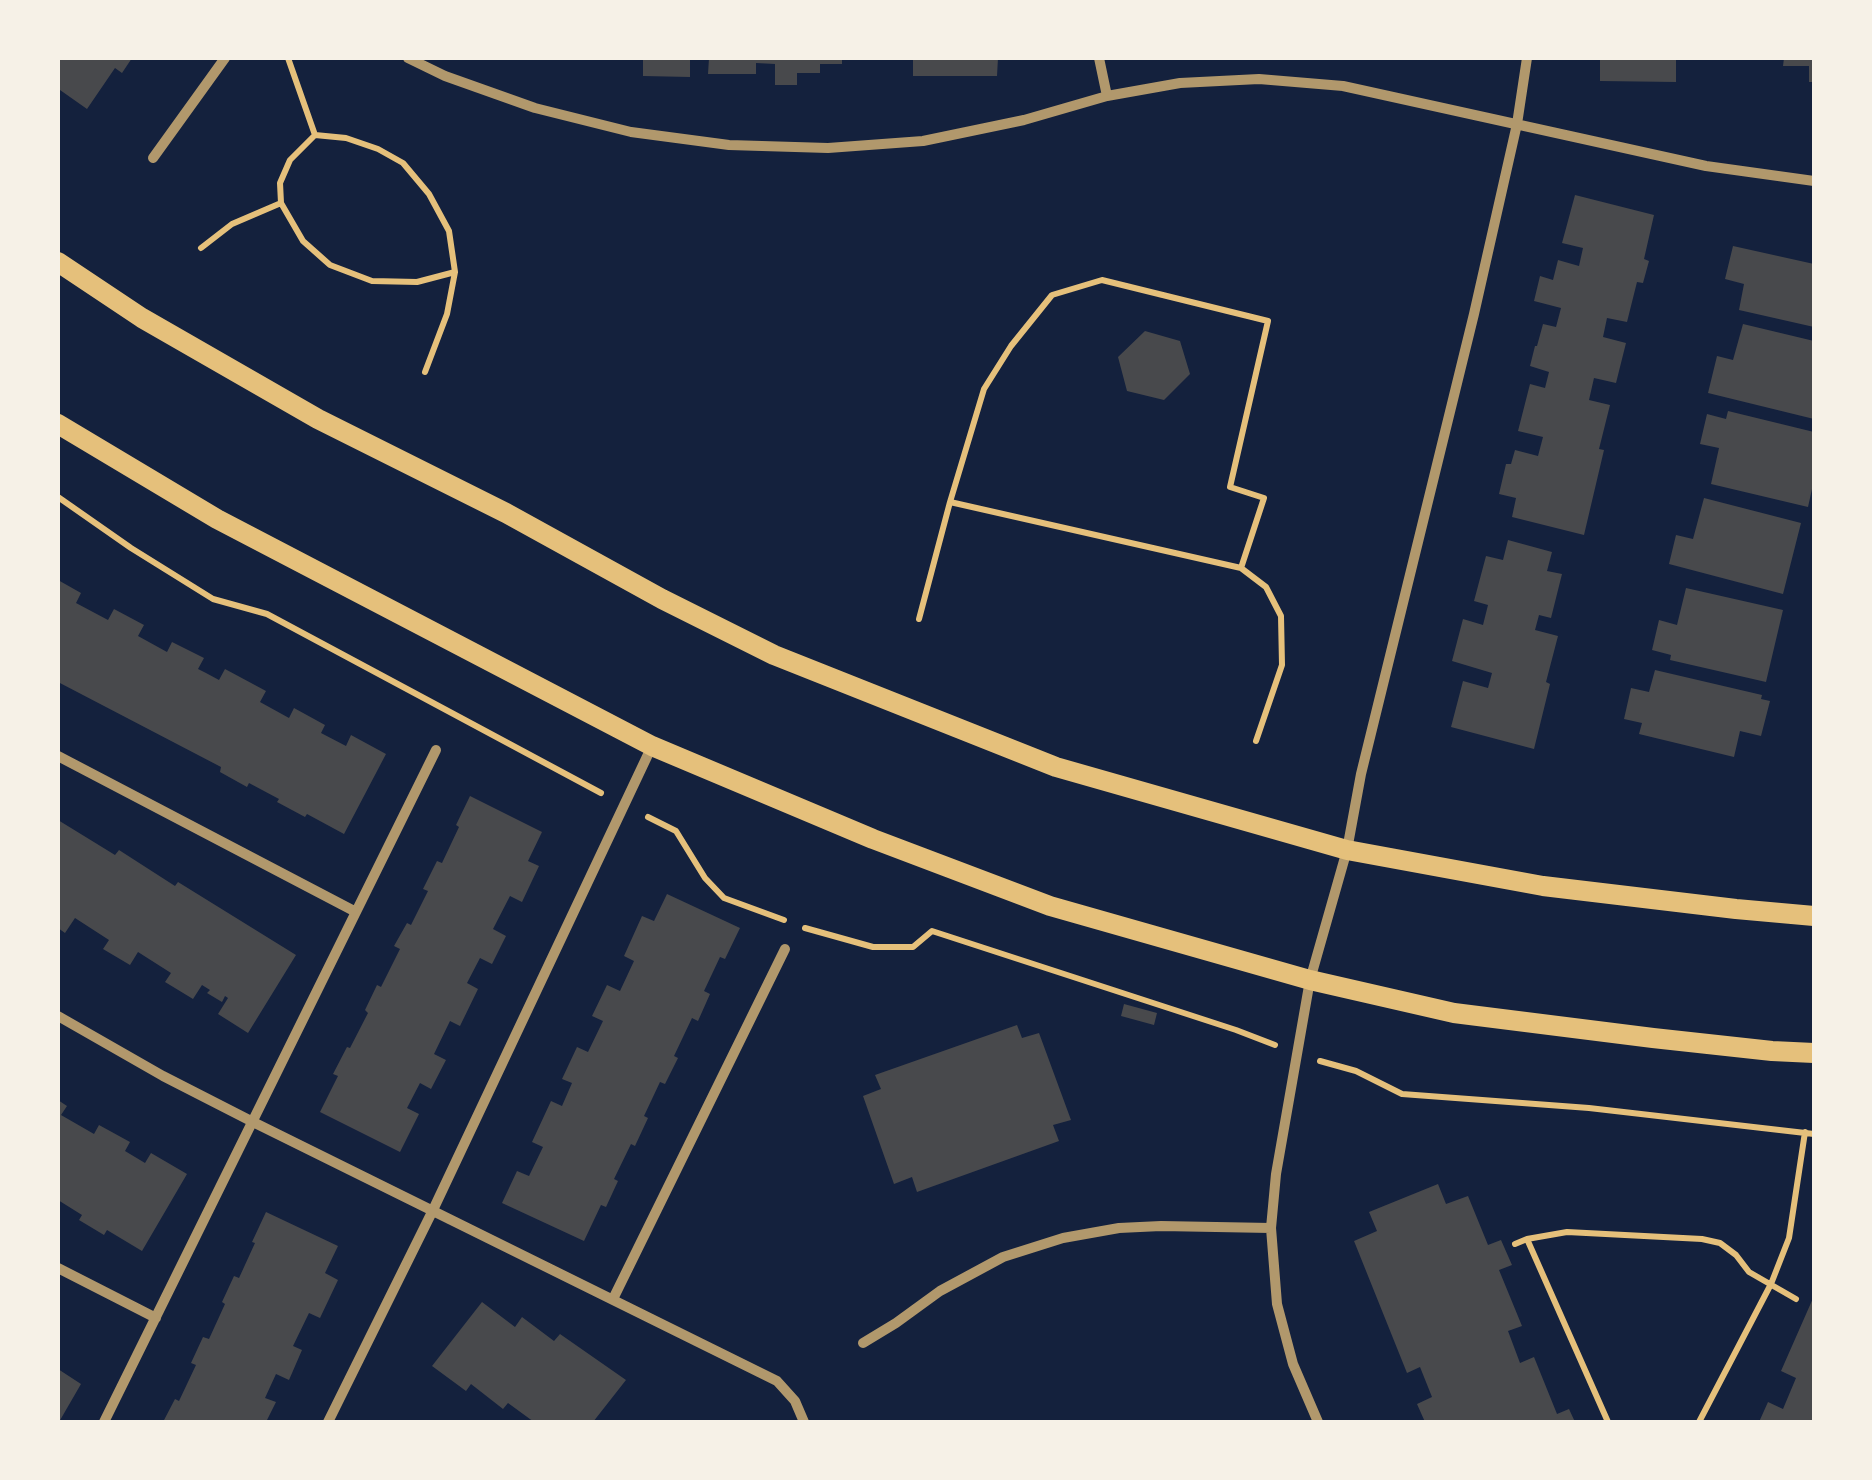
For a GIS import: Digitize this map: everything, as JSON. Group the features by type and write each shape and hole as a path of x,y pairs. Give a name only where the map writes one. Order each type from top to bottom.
{"main road":[{"path":"58,262 142,318 318,419 506,513 662,599 774,655 1056,767 1347,850 1544,886 1814,916"},
{"path":"58,424 217,519 652,746 872,839 1050,906 1310,980 1454,1012 1673,1040 1814,1053"}],"street":[{"path":"154,158 225,58"},
{"path":"408,58 445,76 535,108 631,132 729,145 828,148 923,141 1024,120 1107,96 1180,83 1259,79 1343,86 1706,166 1814,181"},
{"path":"1099,58 1107,96"},
{"path":"1318,1422 1293,1364 1277,1304 1271,1228 1276,1174 1310,980 1347,850 1361,774 1474,314 1517,124 1527,58"},
{"path":"328,1422 433,1210 652,746"},
{"path":"104,1422 436,750"},
{"path":"58,756 356,912"},
{"path":"612,1299 785,949"},
{"path":"58,1016 253,1122 777,1382 795,1400 804,1422"},
{"path":"863,1343 940,1291 1002,1258 1063,1238 1119,1228 1271,1228"},
{"path":"58,1268 156,1318"}],"path":[{"path":"288,58 315,136"},
{"path":"425,372 448,314 456,272 449,231 429,194 402,163 346,138 315,136 290,160 280,183 281,203 303,241 330,265 372,281 417,282 456,272"},
{"path":"201,248 232,224 281,203"},
{"path":"918,620 984,389 1011,346 1052,295 1102,280 1268,321 1230,487 1264,498 1242,568"},
{"path":"58,497 213,599 267,614 676,831 705,878 724,898 822,934 872,947 914,947 932,931 1356,1071 1402,1094 1571,1107 1814,1134"},
{"path":"950,502 1242,568 1266,587 1281,616 1282,665 1256,741"},
{"path":"1699,1422 1771,1284 1789,1238 1805,1132"},
{"path":"1515,1244 1567,1232 1702,1239 1736,1254 1749,1272 1796,1299"},
{"path":"1527,1239 1608,1422"}],"building":[{"path":"58,58 132,58 122,73 115,68 87,109 58,92"},
{"path":"643,58 690,58 690,77 643,76"},
{"path":"709,58 842,58 842,64 820,64 820,73 797,73 797,85 775,85 775,64 756,63 756,74 708,74"},
{"path":"913,58 998,58 997,76 913,76"},
{"path":"1600,58 1676,58 1676,82 1600,81"},
{"path":"1784,58 1814,58 1814,82 1809,82 1809,66 1783,66"},
{"path":"1575,195 1654,215 1644,259 1649,261 1643,283 1637,282 1627,322 1607,318 1603,337 1626,343 1616,383 1594,378 1589,400 1610,405 1584,535 1512,517 1516,498 1499,494 1506,464 1511,464 1515,450 1538,456 1543,437 1518,431 1530,384 1545,388 1549,372 1530,366 1535,346 1543,324 1556,327 1561,308 1534,301 1540,276 1553,280 1558,260 1579,266 1583,248 1562,243"},
{"path":"1733,246 1814,264 1814,327 1739,310 1744,284 1725,279"},
{"path":"1743,324 1814,341 1814,419 1708,393 1717,356 1733,360"},
{"path":"1145,331 1180,341 1190,374 1164,400 1127,391 1118,357"},
{"path":"1728,411 1814,432 1814,480 1808,507 1711,484 1719,448 1700,444 1707,414 1726,419"},
{"path":"1704,498 1801,523 1783,594 1669,564 1676,535 1693,539"},
{"path":"1508,540 1552,552 1547,571 1562,574 1551,618 1539,615 1535,630 1558,636 1534,749 1451,727 1463,681 1488,688 1492,673 1452,661 1463,619 1483,625 1488,605 1474,601 1486,556 1503,560"},
{"path":"58,580 81,593 76,603 108,620 114,609 144,625 138,636 167,652 172,642 204,658 198,669 219,680 225,669 266,691 260,702 289,718 294,708 325,725 321,733 346,746 351,735 386,754 344,834 277,802 279,799 249,783 247,787 220,772 221,767 58,682"},
{"path":"1686,588 1783,610 1766,682 1670,660 1671,655 1652,650 1659,620 1677,625"},
{"path":"1655,670 1762,695 1761,699 1770,701 1761,736 1740,731 1734,757 1639,734 1642,723 1624,719 1631,688 1649,692"},
{"path":"470,796 542,832 528,861 539,866 522,902 510,896 493,929 506,936 492,964 480,958 467,983 478,989 460,1026 450,1021 434,1054 446,1060 431,1089 420,1083 407,1108 419,1114 400,1152 320,1112 338,1076 333,1074 368,1013 365,1010 377,985 381,987 400,949 394,946 407,923 411,925 428,891 423,889 437,861 442,863"},
{"path":"58,820 115,855 119,850 175,886 178,882 296,955 248,1033 218,1014 228,998 225,996 222,1002 202,985 193,999 165,982 171,973 138,952 130,965 103,949 109,940 75,918 65,933 58,928"},
{"path":"667,894 740,928 725,959 720,957 704,991 710,994 698,1021 692,1018 674,1056 678,1058 665,1084 660,1082 635,1146 631,1144 614,1179 618,1181 606,1207 601,1205 584,1241 502,1203 517,1171 529,1176 543,1147 532,1142 551,1101 562,1106 572,1083 562,1079 577,1047 588,1052 603,1021 592,1016 607,985 620,991 634,961 624,956 642,916 654,921"},
{"path":"1124,1004 1157,1013 1154,1025 1121,1016"},
{"path":"1017,1025 1022,1038 1039,1033 1071,1120 1053,1125 1059,1141 917,1192 912,1177 894,1184 863,1096 881,1089 875,1075"},
{"path":"58,1100 67,1106 61,1115 94,1134 99,1125 130,1142 125,1151 145,1163 151,1153 187,1174 142,1251 107,1230 104,1235 79,1220 82,1215 58,1200"},
{"path":"1438,1184 1446,1204 1468,1196 1488,1245 1501,1240 1512,1265 1499,1270 1522,1326 1508,1331 1520,1363 1534,1357 1557,1414 1569,1409 1575,1422 1425,1422 1417,1404 1432,1397 1420,1367 1407,1373 1354,1241 1377,1231 1369,1212"},
{"path":"266,1212 338,1246 325,1273 338,1280 320,1318 309,1313 293,1346 302,1350 289,1380 276,1374 265,1398 276,1402 266,1422 163,1422 175,1399 179,1401 196,1365 191,1363 203,1337 209,1339 225,1304 222,1302 234,1276 239,1278"},
{"path":"1814,1296 1814,1422 1759,1422 1768,1402 1783,1409 1796,1378 1781,1371"},
{"path":"482,1302 515,1327 522,1317 554,1341 560,1334 626,1380 593,1422 534,1422 508,1403 503,1409 471,1384 466,1391 432,1366"},
{"path":"58,1369 81,1384 59,1422 58,1422"}]}
